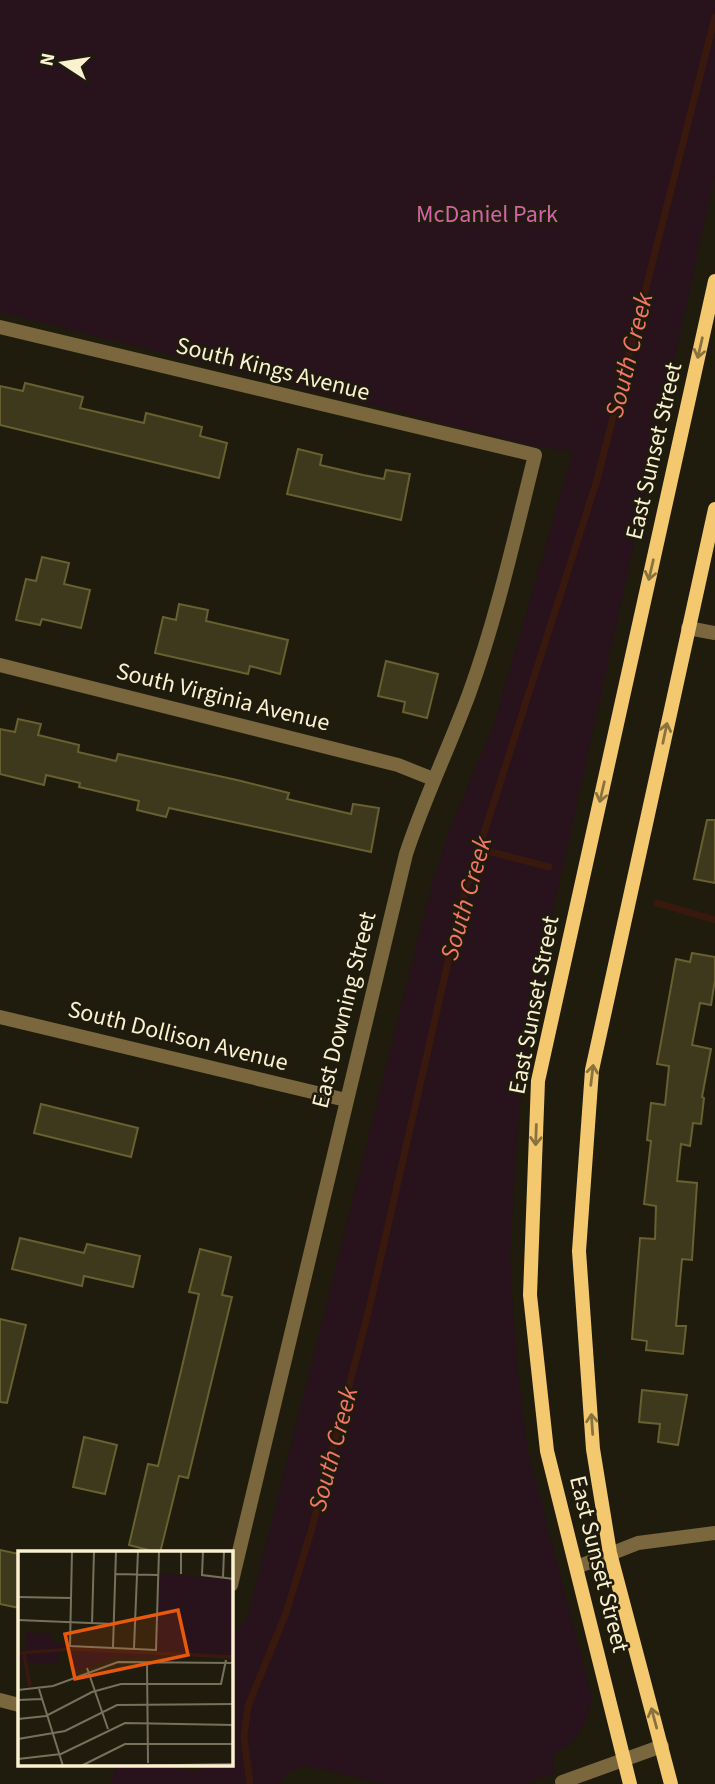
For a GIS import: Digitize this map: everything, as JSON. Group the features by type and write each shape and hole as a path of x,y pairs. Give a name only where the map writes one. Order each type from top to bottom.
{"main road":[{"name":"East Sunset Street","path":"630,1784 547,1451 530,1295 538,1081 715,281"},
{"name":"East Sunset Street","path":"671,1784 610,1553 593,1449 579,1251 592,1070 715,509"}],"street":[{"name":"South Kings Avenue","path":"0,327 535,456"},
{"name":"East Downing Street","path":"233,1577 406,854 433,779 470,692 535,456"},
{"path":"688,628 715,633"},
{"name":"South Virginia Avenue","path":"0,665 398,765 433,779"},
{"name":"South Dollison Avenue","path":"0,1017 346,1100"},
{"path":"577,1567 638,1543 715,1534"},
{"path":"0,1700 18,1705"},
{"path":"562,1782 662,1746"}],"green space":[{"name":"McDaniel Park","path":"0,0 715,0 715,175 554,908 521,1094 510,1259 517,1366 528,1451 592,1698 580,1732 553,1755 554,1773 527,1784 384,1784 306,1766 292,1770 278,1784 111,1784 116,1766 168,1766 198,1772 200,1766 233,1766 233,1635 248,1617 432,884 450,828 493,727 573,451 538,447 0,312"}],"building":[{"path":"25,383 83,397 80,408 144,423 146,413 202,427 200,436 227,443 219,478 0,425 0,386 23,391"},
{"path":"298,449 322,455 320,465 363,475 384,479 386,470 410,474 401,520 287,494"},
{"path":"42,557 69,563 64,584 90,590 81,628 42,619 40,625 16,620 26,579 36,581"},
{"path":"179,604 208,610 206,621 288,640 280,674 250,666 248,674 155,653 163,617 176,620"},
{"path":"386,661 438,674 427,718 403,712 405,702 378,696"},
{"path":"18,719 41,724 38,735 79,745 78,752 116,761 118,754 237,780 289,793 287,799 351,814 353,804 379,808 371,852 169,808 166,817 137,810 139,801 79,787 80,783 46,775 44,785 0,774 0,729 15,732"},
{"path":"707,820 715,820 715,883 694,879"},
{"path":"692,953 715,957 715,980 711,1005 700,1003 692,1045 711,1049 702,1097 701,1124 693,1123 690,1146 681,1144 677,1181 697,1183 692,1260 682,1259 676,1326 686,1326 683,1354 646,1350 647,1341 632,1339 640,1238 655,1239 656,1206 644,1204 651,1141 647,1140 651,1103 665,1105 669,1066 657,1064 676,959 690,962"},
{"path":"41,1104 138,1128 131,1157 34,1133"},
{"path":"20,1238 84,1253 87,1244 140,1256 133,1287 84,1276 82,1286 12,1269"},
{"path":"200,1249 231,1257 222,1295 232,1297 188,1478 179,1476 160,1551 152,1551 129,1545 148,1464 158,1466 181,1371 199,1294 189,1292"},
{"path":"0,1319 26,1325 7,1403 0,1402"},
{"path":"642,1390 687,1395 678,1445 658,1442 660,1424 639,1422"},
{"path":"84,1437 117,1445 105,1494 73,1487"},
{"path":"0,1550 18,1554 18,1608 0,1604"}],"waterway":[{"name":"South Creek","path":"250,1784 244,1738 248,1706 286,1613 312,1528 369,1309 461,905 597,480 715,17"},
{"path":"480,849 549,867"},
{"path":"657,903 715,920"}]}
